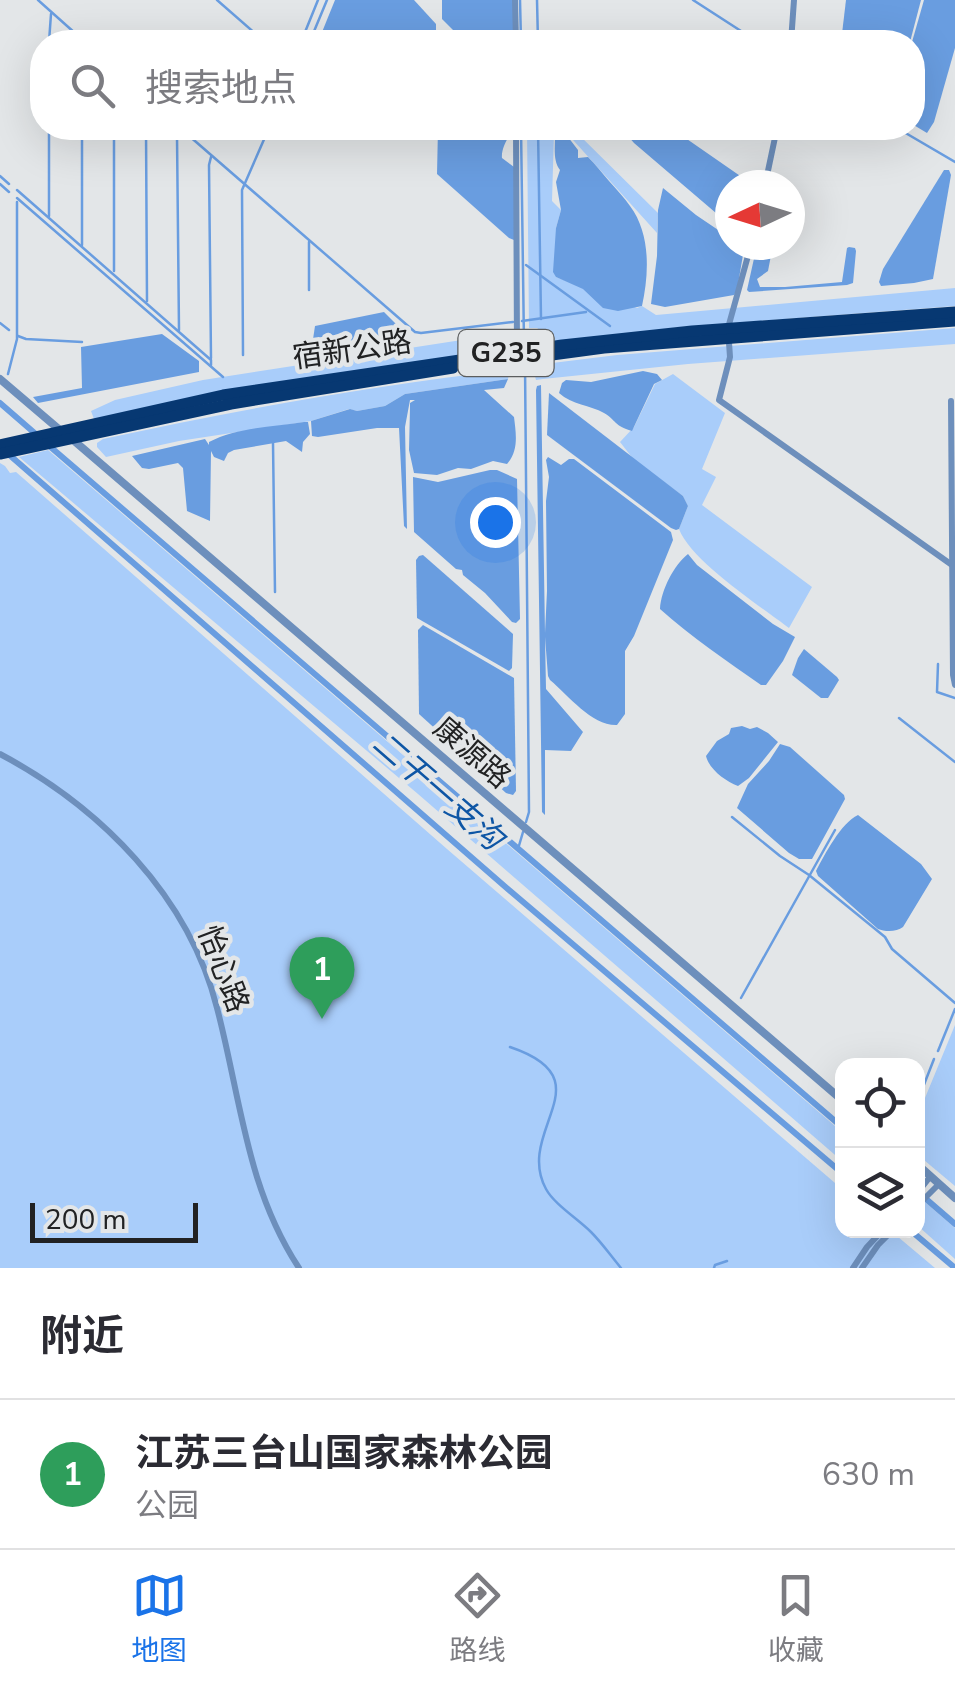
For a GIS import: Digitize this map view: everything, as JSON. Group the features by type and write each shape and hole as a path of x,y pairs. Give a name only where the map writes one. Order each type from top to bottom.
{"highway":[{"name":"宿新公路","path":"1,451 223,395 517,356 955,312"},
{"name":"宿新公路","path":"728,333 955,321"}],"street":[{"path":"516,0 516,30"},
{"path":"792,30 794,0"},
{"path":"516,140 517,356"},
{"path":"769,170 775,140"},
{"path":"747,260 728,333 730,357 719,400 952,565"},
{"name":"康源路","path":"0,379 835,1094"},
{"path":"950,401 955,685"},
{"name":"怡心路","path":"0,754 32,771 110,830 161,889 197,948 217,1005 256,1179 276,1230 299,1268"},
{"path":"925,1171 955,1198"},
{"path":"925,1187 930,1176"},
{"path":"925,1190 938,1184"},
{"path":"854,1268 875,1238"},
{"path":"862,1268 884,1238"}],"shaded area":[{"path":"335,0 414,0 436,24 436,30 323,30"},
{"path":"442,0 514,0 514,30 453,30 442,19"},
{"path":"846,0 921,0 913,30 842,30"},
{"path":"924,0 955,0 955,48 934,122 927,133 925,30 915,30"},
{"path":"438,140 507,140 502,158 514,167 514,240 509,238 437,174"},
{"path":"527,140 554,140 552,201 561,210 556,228 556,277 637,308 642,306 656,315 955,288 955,306 681,327 538,344 533,336 538,328 529,328"},
{"path":"555,140 570,140 578,150 578,158 588,157 594,163 637,217 646,254 642,306 618,311 603,308 583,289 553,272 561,210"},
{"path":"573,140 584,140 658,213 657,233"},
{"path":"631,140 688,140 732,170 715,170 715,212"},
{"path":"944,170 951,175 933,279 881,286 883,269"},
{"path":"663,188 715,228 715,260 742,260 734,295 665,307 651,304"},
{"path":"847,248 855,248 853,283 747,290 754,260 770,260 768,271 757,279 760,287 842,282"},
{"path":"384,312 396,324 396,338 322,350 312,346 315,326"},
{"path":"955,328 955,344 536,380 533,369 536,365 617,355"},
{"path":"507,333 512,340 509,348 227,390 94,419 91,411 115,400 203,380"},
{"path":"162,334 199,361 199,372 38,403 33,397 82,388 81,347"},
{"path":"510,370 508,379 405,394 385,406 349,409 311,421 179,441 106,457 97,447 103,439 255,408"},
{"path":"643,371 657,374 662,380 654,384 632,431 604,413 559,393 566,380 591,382"},
{"path":"673,374 725,413 702,469 716,477 702,505 812,587 789,628 697,555 679,529 688,506 683,496 634,460 620,442 634,427 655,384"},
{"path":"508,379 504,388 484,390 514,417 515,447 507,464 493,461 437,475 414,473 409,450 410,403 415,400 410,400 405,427 407,529 399,428 312,436 311,421 350,409 385,406 405,394"},
{"path":"541,385 545,633 548,457 561,465 574,459 671,532 673,540 625,651 625,714 617,725 590,715 550,680 545,637 546,689 583,732 571,751 545,750 545,815 536,390"},
{"path":"549,393 683,496 688,506 679,529 671,528 547,435"},
{"path":"308,422 310,434 303,442 302,452 286,441 234,450 224,461 211,451 210,521 187,511 183,468 178,463 142,468 132,456 205,439 209,445 231,433 255,428"},
{"path":"48,450 835,1126 835,1155 418,794 19,457"},
{"path":"0,463 10,473 16,472 835,1183 835,1238 899,1238 935,1268 0,1268"},
{"path":"490,470 517,479 520,619 516,623 462,570 414,532 413,477 438,482"},
{"path":"688,554 773,624 795,637 766,685 722,658 660,609 669,578"},
{"path":"423,555 513,634 509,671 417,618 416,560"},
{"path":"423,625 514,678 513,795 506,793 419,714 418,630"},
{"path":"804,649 839,680 828,698 821,698 792,675"},
{"path":"757,727 778,742 738,786 718,774 706,756 731,728"},
{"path":"780,744 790,747 844,795 812,859 799,859 789,853 737,808 748,784"},
{"path":"858,815 921,864 932,879 898,930 878,929 816,871 840,832"},
{"path":"955,1025 955,1186 925,1161 925,1098"},
{"path":"925,1202 955,1228 955,1259 925,1232"}],"waterway":[{"path":"38,0 72,30"},
{"path":"217,0 251,30"},
{"path":"306,30 318,0"},
{"path":"315,30 327,0"},
{"path":"520,0 521,30"},
{"path":"537,0 538,30"},
{"path":"693,0 739,30"},
{"path":"50,30 51,14"},
{"path":"49,140 49,216"},
{"path":"82,140 82,245"},
{"path":"114,140 114,271"},
{"path":"146,140 147,301"},
{"path":"177,140 179,330"},
{"path":"194,140 415,332 513,322"},
{"path":"243,355 242,190 264,140"},
{"path":"521,140 524,343"},
{"path":"538,140 541,319"},
{"path":"917,140 955,162"},
{"path":"211,157 211,358"},
{"path":"0,176 9,184"},
{"path":"0,184 9,192"},
{"path":"17,190 211,360 211,365"},
{"path":"17,198 223,377"},
{"path":"8,374 17,339 17,202"},
{"path":"309,242 309,290"},
{"path":"526,265 610,326"},
{"path":"522,321 586,312"},
{"path":"0,323 9,330"},
{"path":"18,336 82,342"},
{"path":"525,364 529,812 526,822"},
{"path":"0,403 38,436"},
{"path":"273,443 275,592"},
{"path":"47,444 835,1121"},
{"name":"二干一支沟","path":"6,452 509,890 835,1167"},
{"path":"938,664 937,692 955,698"},
{"path":"899,718 955,762"},
{"path":"732,817 885,937 892,949 955,1003"},
{"path":"741,998 835,830"},
{"path":"518,849 523,832"},
{"path":"938,1051 955,1009"},
{"path":"510,1047 538,1060 552,1075 556,1091 539,1167 546,1189 595,1236 621,1268"},
{"path":"925,1082 934,1059"},
{"path":"925,1198 955,1224"},
{"name":"二干一支沟","path":"919,1238 955,1268"},
{"path":"714,1268 727,1261"}],"place":[{"name":"江苏三台山国家森林公园","path":"322,1019"}]}
